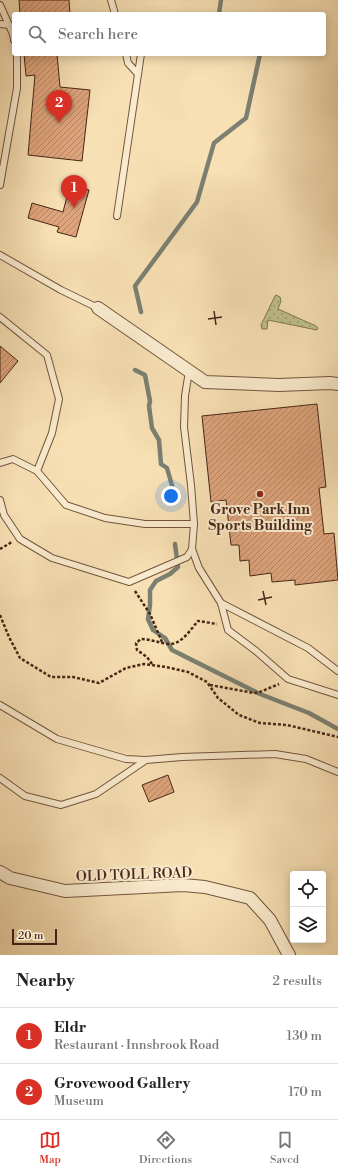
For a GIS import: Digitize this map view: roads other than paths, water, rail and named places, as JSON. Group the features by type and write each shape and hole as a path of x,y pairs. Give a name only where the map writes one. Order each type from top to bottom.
{"street":[{"path":"98,308 205,382 279,386 335,381"},
{"name":"OLD TOLL ROAD","path":"0,872 10,878 65,891 183,885 205,887 250,898 270,920 289,955"}],"lane":[{"path":"111,0 114,12"},
{"path":"0,5 12,34"},
{"path":"0,24 9,25"},
{"path":"0,185 17,88 16,56"},
{"path":"126,56 128,63 138,74"},
{"path":"117,216 141,56"},
{"path":"0,255 61,290 98,308"},
{"path":"0,317 47,355 59,399 52,433 37,471"},
{"path":"189,371 184,396 184,427 194,524 192,549 199,568 221,603 228,630 256,651 288,679 338,695"},
{"path":"0,462 13,459 37,471 66,505 92,514 105,518 145,524 194,524"},
{"path":"0,500 2,515 20,539 52,558 129,582 187,557 192,549"},
{"path":"221,603 308,648 338,671"},
{"path":"0,705 57,739 126,759 146,760 182,757 275,754 306,759 338,772"},
{"path":"0,778 25,796 61,805 96,794 146,760"}],"waterway":[{"path":"219,12 221,0"},
{"path":"141,312 135,286 197,202 214,143 246,118 260,56"},
{"path":"135,370 145,375 150,401 149,406 152,428 159,440 161,464 167,468 173,489"},
{"path":"175,544 178,567 170,574 156,581 150,590 148,619 153,630 165,638 172,650 260,694 309,713 338,729"}],"place":[{"name":"Grovewood Gallery","path":"59,123"},
{"name":"Eldr","path":"74,208"},
{"name":"Grove Park Inn Sports Building","path":"260,494"}]}
